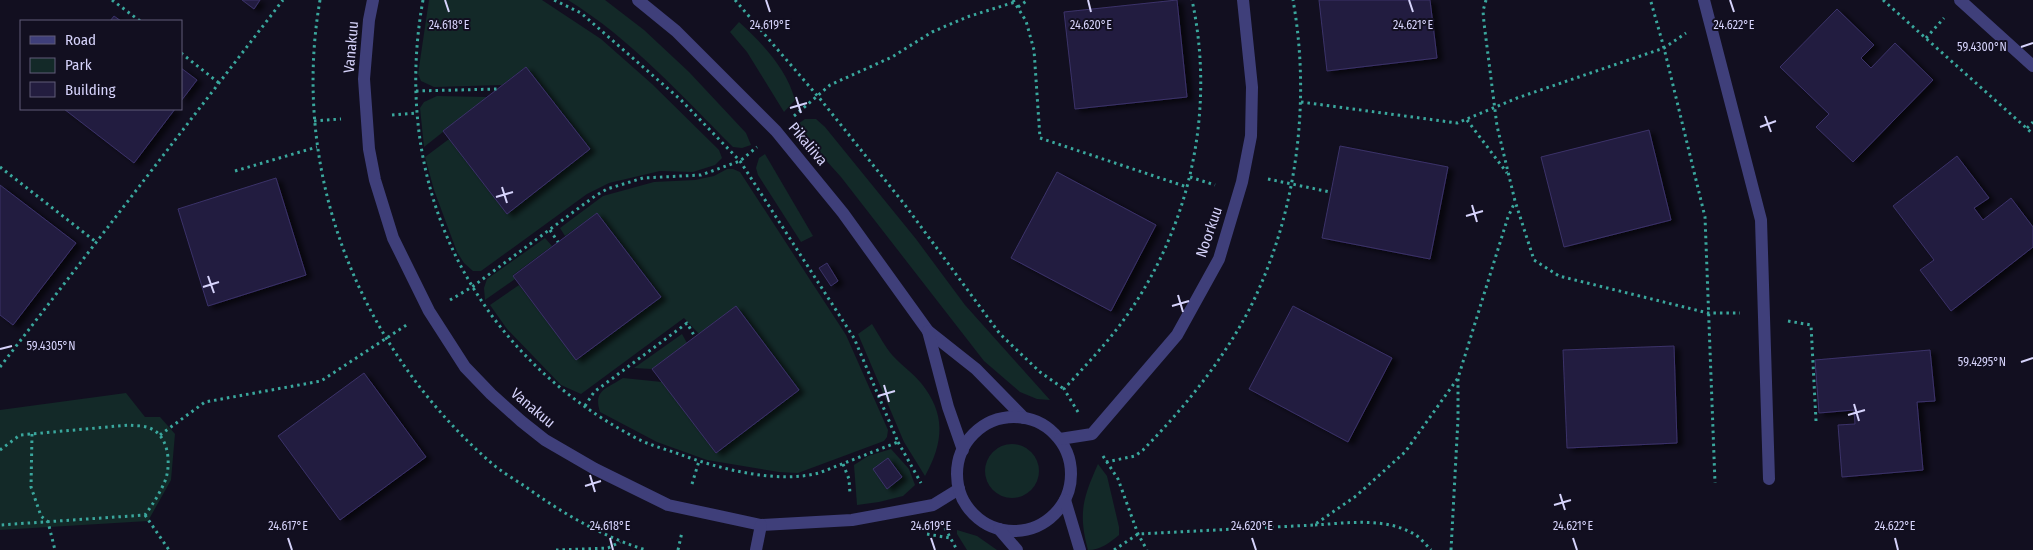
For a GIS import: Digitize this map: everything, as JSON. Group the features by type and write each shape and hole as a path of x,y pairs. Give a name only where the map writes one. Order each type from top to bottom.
{"street":[{"name":"Vanakuu","path":"373,0 369,20 364,79 369,149 375,180 393,238 429,311 465,366 491,394 545,440 595,469 668,505 761,525 852,520 924,507 933,505 959,488"},
{"name":"Pikaliiva","path":"638,0 676,31 776,131 843,212 928,331"},
{"name":"Noorkuu","path":"1092,434 1177,335 1219,259 1242,182 1251,136 1252,88 1243,0"},
{"path":"1704,0 1761,220 1769,479"},
{"path":"1960,0 2033,66"},
{"path":"928,331 976,369 1024,418"},
{"path":"928,331 948,407 963,450"},
{"path":"1006,418 1024,418 1038,422 1050,429 1060,439 1068,454 1071,469 1070,486 1065,500 1053,515 1037,526 1018,530 999,528 986,523 974,514 965,502 959,488 958,469 963,450 973,434 988,423 1006,418"},
{"path":"1060,439 1092,434"},
{"path":"1065,500 1080,550"},
{"path":"756,550 761,525"},
{"path":"999,528 1017,550"}],"path":[{"path":"112,0 139,20"},
{"path":"0,367 283,0"},
{"path":"423,0 417,31 416,91 420,148 434,203 450,246 472,287 495,321 552,382 585,406 638,439 699,461 761,474 805,476 898,442 854,338 740,161 681,100 581,13 554,0"},
{"path":"735,0 817,96 905,205 1000,334 1040,372 1064,390 1118,479 1138,534 1147,550"},
{"path":"1018,7 1028,0"},
{"path":"1064,390 1130,311 1167,245 1188,187 1196,151 1200,120 1201,85 1197,22 1192,0"},
{"path":"1486,0 1483,11 1484,23 1498,126 1515,201 1534,260 1558,276 1708,313 1740,313 1811,325 1816,421"},
{"path":"1883,0 2033,134"},
{"path":"160,435 205,402 321,381 385,337 472,287 595,196 608,189 644,178 701,175 740,161 830,86 892,57 932,32 967,17 1014,1 1026,21 1034,50 1040,138 1188,187"},
{"path":"1651,2 1705,217 1715,483"},
{"path":"1301,102 1457,123 1664,48 1693,28 1710,23"},
{"path":"182,54 219,83"},
{"path":"416,91 497,89"},
{"path":"1467,120 1509,175"},
{"path":"2027,128 2033,122"},
{"path":"235,171 316,146"},
{"path":"0,167 96,242"},
{"path":"1451,550 1458,418 1458,378 1508,217 1515,201"},
{"path":"550,230 558,242"},
{"path":"585,406 594,392 687,323 695,337"},
{"path":"1314,525 1356,496 1390,467 1414,441 1458,378"},
{"path":"0,450 20,435 128,425 146,426 160,435 166,446 166,479 145,515"},
{"path":"32,434 31,487 41,516 48,522 55,550"},
{"path":"0,525 145,515"},
{"path":"145,515 169,550"},
{"path":"1114,550 1138,534 1365,522 1387,525 1416,534 1431,550"},
{"path":"556,550 608,548 620,542"}],"green space":[{"path":"429,0 542,0 601,39 652,84 719,150 722,158 715,165 693,172 660,171 609,183 587,194 481,271 473,271 464,263 457,252 434,190 425,157 449,139 507,214 590,149 526,67 502,85 434,87 421,81 418,74"},
{"path":"568,0 605,0 644,30 689,72 746,133 751,145 742,148 733,147 675,88 634,50 591,15"},
{"path":"739,22 773,57 786,78 795,100 784,112 747,52 730,32"},
{"path":"437,96 487,97 424,147 420,108 424,102"},
{"path":"805,119 816,119 825,127 916,239 965,305 1050,400 1037,399 1020,392 984,361 841,177 795,126"},
{"path":"765,154 813,236 801,242 758,175 756,168 759,158"},
{"path":"727,169 740,172 846,335 888,430 884,441 798,473 779,472 707,460 657,442 600,412 598,399 602,391 623,378 662,382 716,453 799,390 736,306 699,334 684,318 581,394 561,385 507,329 490,305 519,285 577,360 661,297 597,213 565,236 560,228 603,196 654,182 695,180 714,176"},
{"path":"545,238 552,246 513,275 515,279 485,300 484,288 487,279"},
{"path":"872,324 896,360 921,383 935,406 940,428 939,440 925,476 904,442 858,334"},
{"path":"682,334 687,343 652,369 634,368"},
{"path":"126,393 145,417 160,417 175,434 171,480 148,521 0,530 0,410"},
{"path":"1012,444 1022,446 1031,452 1037,461 1039,471 1037,481 1031,490 1022,496 1012,498 1002,496 993,490 987,481 985,471 987,461 993,452 1002,446"},
{"path":"891,449 909,469 915,485 903,496 857,505 854,465 868,456"},
{"path":"1098,464 1107,476 1119,527 1119,535 1101,547 1088,550 1083,526 1084,506"},
{"path":"957,530 977,536 997,550 967,550 957,534"}],"building":[{"path":"242,0 260,0 254,9"},
{"path":"1177,0 1187,97 1075,109 1064,12"},
{"path":"1319,0 1430,0 1437,58 1327,71"},
{"path":"1837,9 1874,45 1861,58 1871,68 1895,43 1933,80 1853,162 1816,127 1829,114 1780,67"},
{"path":"114,16 120,20 111,20"},
{"path":"526,67 590,149 507,214 443,131"},
{"path":"182,69 197,80 182,100"},
{"path":"65,110 174,110 134,163"},
{"path":"1649,130 1671,220 1564,247 1541,157"},
{"path":"1340,146 1448,167 1430,259 1322,238"},
{"path":"1957,156 1989,198 1974,208 1983,220 2011,198 2033,227 2033,247 1951,311 1920,270 1934,260 1893,206"},
{"path":"1057,172 1156,225 1111,311 1011,258"},
{"path":"276,178 306,275 208,306 178,209"},
{"path":"0,185 76,243 13,325 0,315"},
{"path":"597,213 661,297 576,360 513,276"},
{"path":"827,263 838,281 831,286 819,268"},
{"path":"736,306 799,390 716,453 652,369"},
{"path":"1293,306 1392,358 1348,442 1249,389"},
{"path":"1674,346 1677,443 1567,448 1563,350"},
{"path":"1930,350 1935,401 1917,402 1923,470 1842,477 1838,425 1855,424 1854,410 1819,413 1815,360"},
{"path":"364,373 426,457 340,520 278,436"},
{"path":"888,458 902,477 887,489 873,469"}]}
